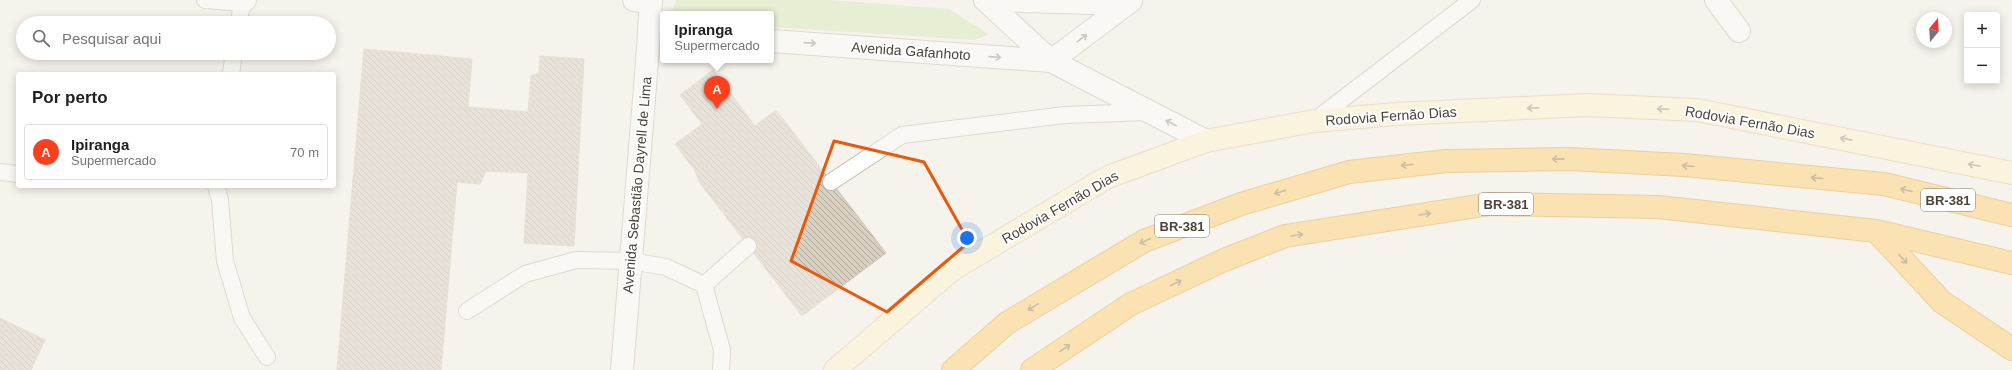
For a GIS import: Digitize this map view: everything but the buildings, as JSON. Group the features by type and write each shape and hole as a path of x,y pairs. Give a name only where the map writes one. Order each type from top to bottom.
{"highway":[{"name":"BR-381","path":"953,370 1006,323 1144,241 1241,204 1349,172 1446,161 1569,159 1684,165 1884,184 2012,215"},
{"name":"BR-381","path":"1032,370 1131,304 1224,260 1285,236 1490,204 1658,207 1876,231 2012,264"},
{"path":"1876,231 1942,302 2012,349"}],"main road":[{"name":"Rodovia Fernão Dias","path":"835,370 953,270 1108,177 1206,141 1314,121 1396,114 1587,105 1697,110 2012,173"}],"street":[{"name":"Avenida Gafanhoto","path":"985,0 1051,61 1206,141"},
{"path":"990,0 1129,2"},
{"path":"1716,0 1739,31"},
{"name":"Avenida Sebastião Dayrell de Lima","path":"622,370 631,261 655,59 645,1"},
{"path":"1051,61 1129,2"},
{"name":"Avenida Gafanhoto","path":"774,40 1051,61"}],"lane":[{"path":"205,0 242,9"},
{"path":"1314,121 1472,0"},
{"path":"231,72 233,60"},
{"path":"831,182 902,135 1065,115 1149,112"},
{"path":"0,172 16,174"},
{"path":"217,188 220,200 225,261 242,318 267,358"},
{"path":"704,285 748,246"},
{"path":"467,311 525,274 576,260 631,261 666,267 704,285 722,350 721,370"}],"highlighted area":[{"path":"834,141 924,162 969,242 887,312 791,261"}],"green space":[{"path":"676,0 829,0 949,9 989,34 975,40 774,27 774,11 672,11"}],"place":[{"name":"Ipiranga","path":"717,109"}]}
